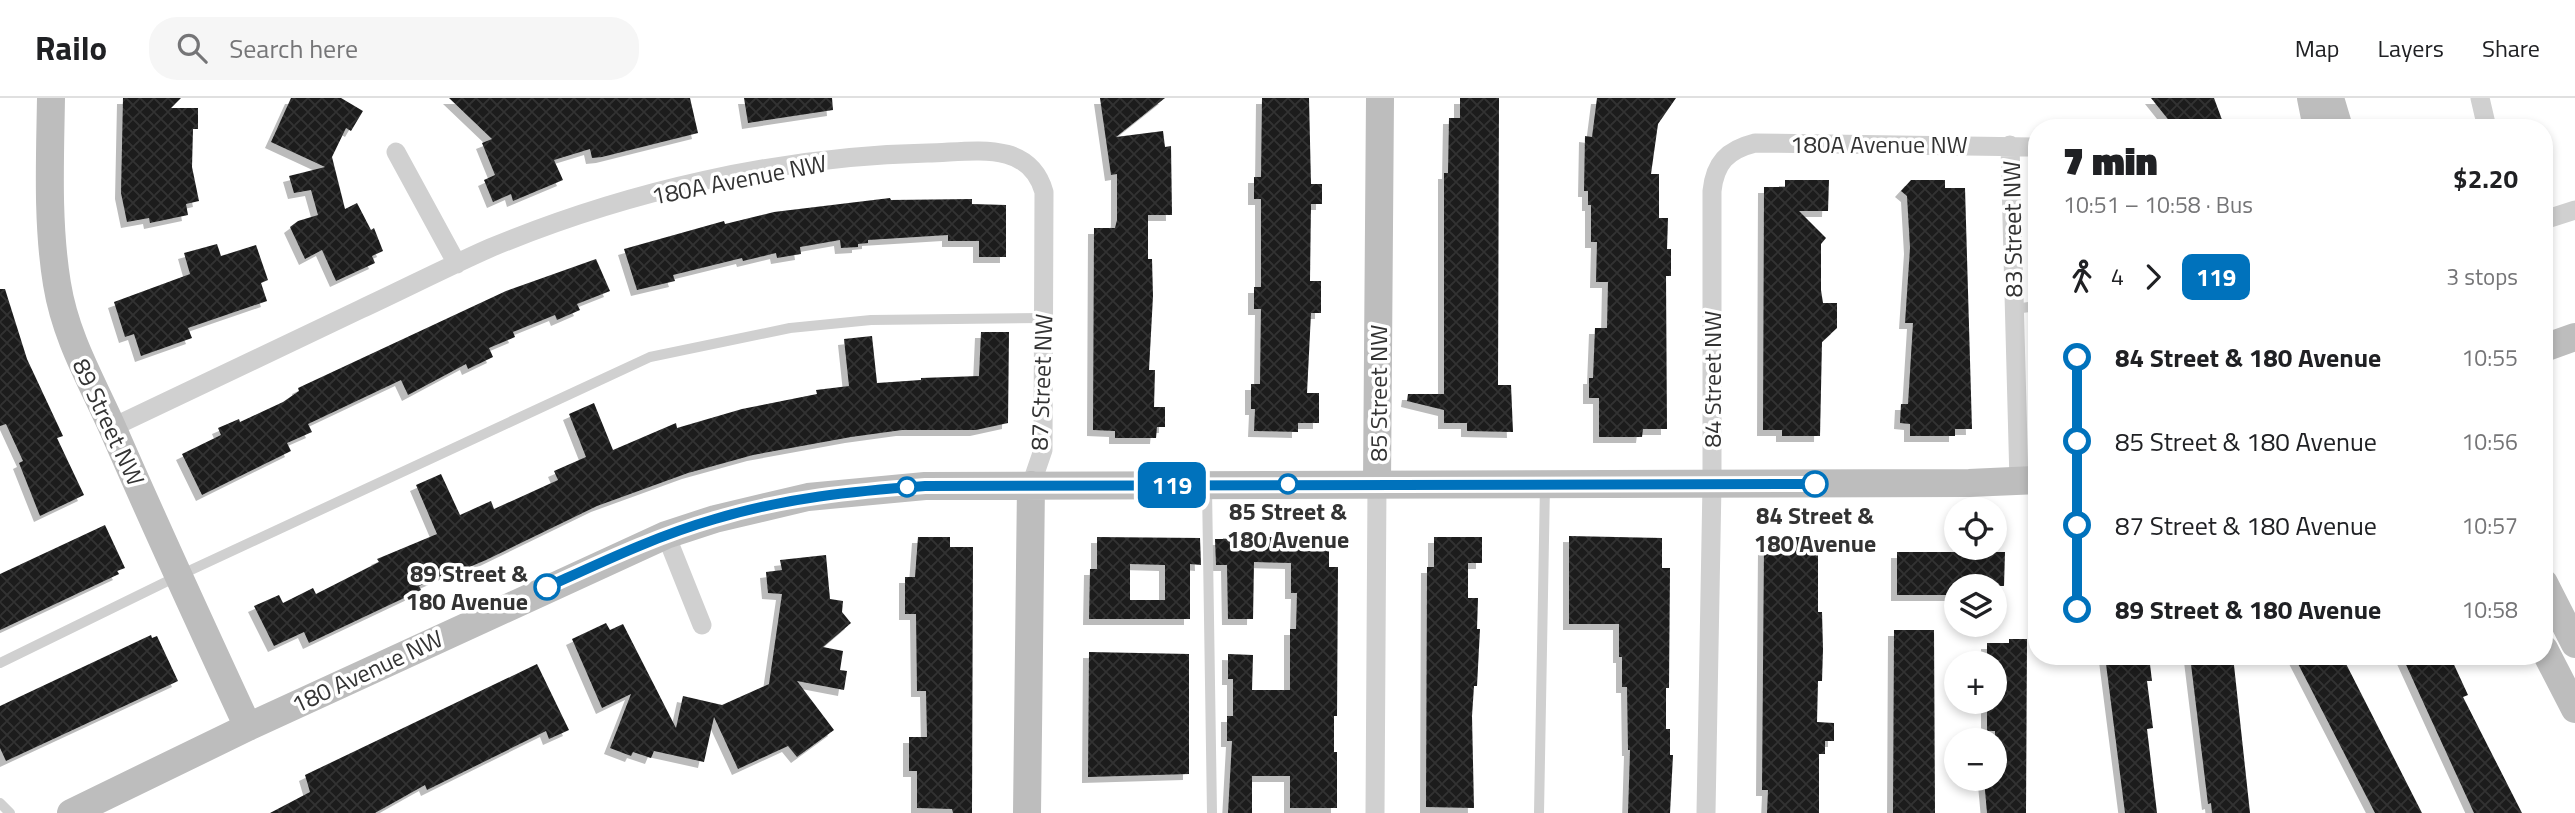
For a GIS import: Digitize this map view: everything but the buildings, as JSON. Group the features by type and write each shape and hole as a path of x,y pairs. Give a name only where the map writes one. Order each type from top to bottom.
{"street":[{"name":"89 Street NW","path":"51,98 51,233 57,285 80,364 113,427 248,727"},
{"name":"85 Street NW","path":"1375,813 1380,98"},
{"path":"2310,98 2313,119"},
{"path":"2330,98 2336,119"},
{"path":"2480,98 2485,119"},
{"name":"180A Avenue NW","path":"1724,158 1732,150 1755,144 2028,146"},
{"name":"83 Street NW","path":"2010,145 2013,309 2028,480"},
{"path":"396,152 457,264"},
{"name":"180A Avenue NW","path":"113,427 457,264 565,220 639,198 727,177 802,164 912,153 997,153 1014,155 1030,163"},
{"name":"84 Street NW","path":"1706,813 1712,484 1712,191 1718,166 1724,158"},
{"name":"87 Street NW","path":"1027,813 1031,485 1042,450 1044,318 1044,192 1040,176 1030,163"},
{"path":"2553,217 2575,210"},
{"path":"2553,345 2575,337"},
{"name":"180 Avenue NW","path":"71,813 248,727 666,535 750,510 819,496 925,486 1545,485 2028,480"},
{"path":"666,535 702,625"},
{"path":"2553,601 2575,644"},
{"path":"2552,665 2575,709"}],"lane":[{"path":"2013,309 2028,307"},
{"path":"0,663 178,576 650,357 803,326 871,320 1044,318"},
{"path":"1208,485 1212,813"},
{"path":"1539,813 1545,485"},
{"path":"0,803 10,813"}],"bus line":[{"name":"119","path":"547,587 640,545 715,519 761,507 863,490 925,486 1815,484"}],"place":[{"name":"85 Street & 180 Avenue","path":"1288,484"},
{"name":"84 Street & 180 Avenue","path":"1815,484"},
{"name":"89 Street & 180 Avenue","path":"547,587"}]}
